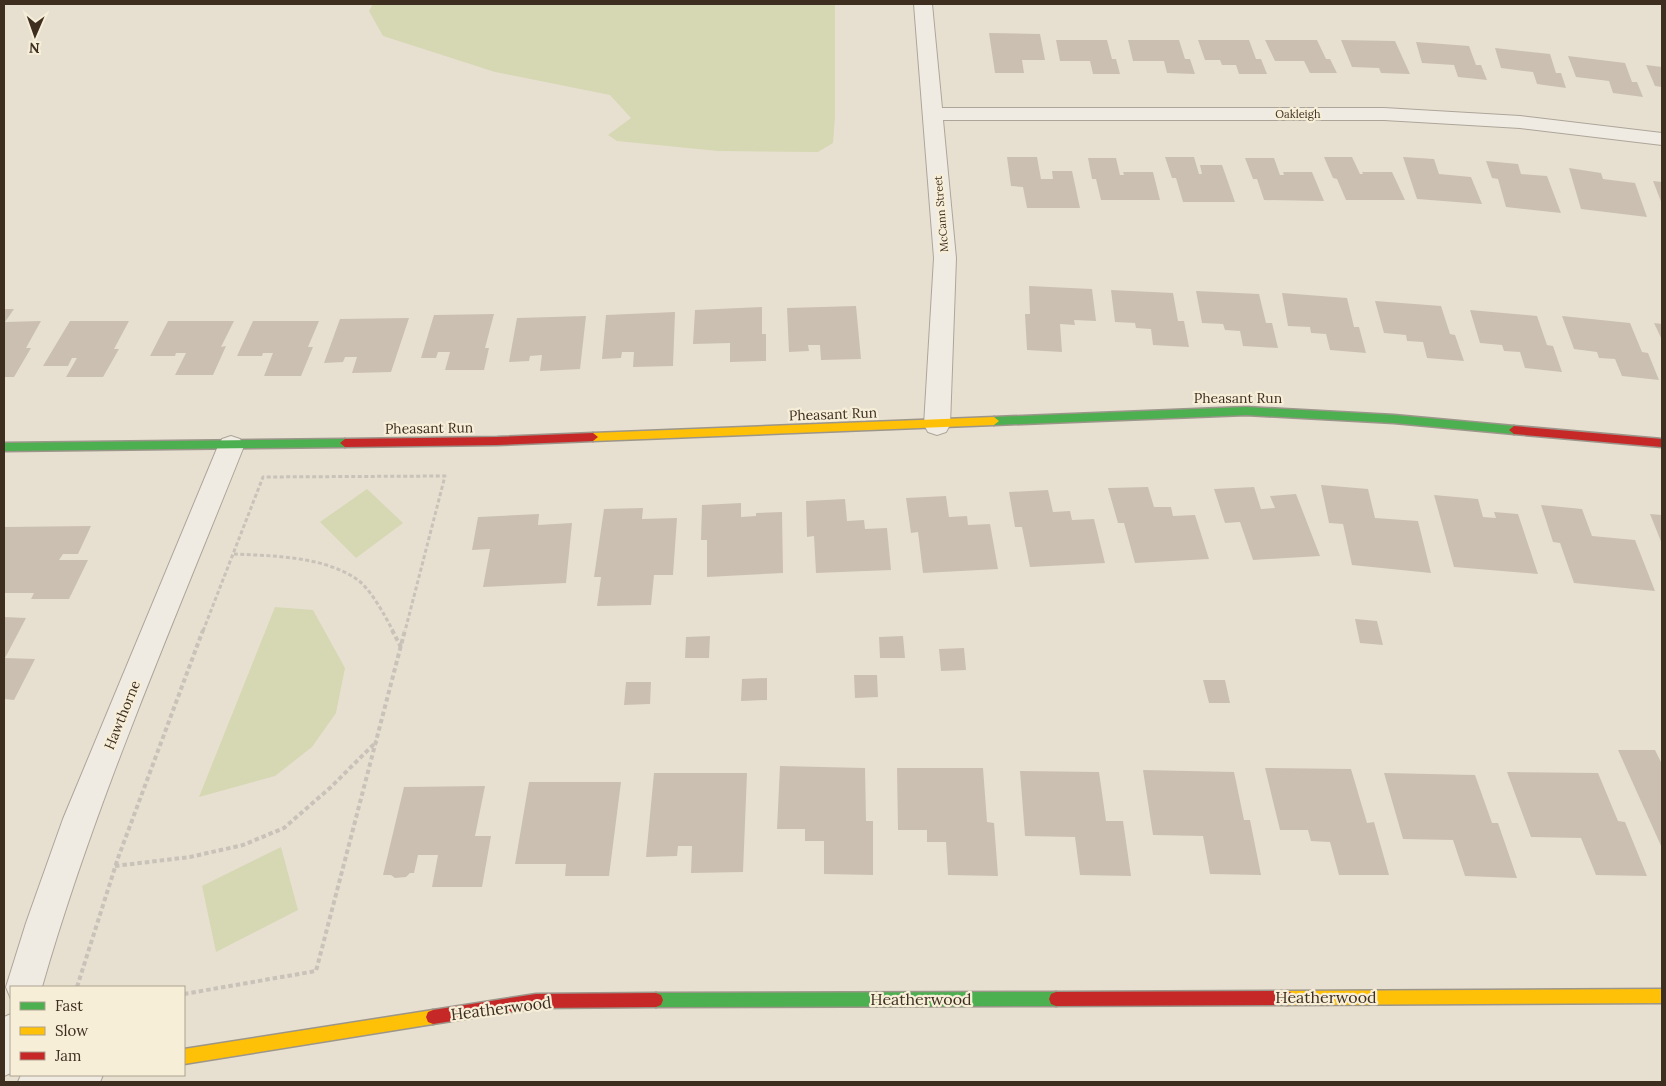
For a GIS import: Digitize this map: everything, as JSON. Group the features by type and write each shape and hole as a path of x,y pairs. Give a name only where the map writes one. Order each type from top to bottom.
{"street":[{"name":"McCann Street","path":"923,4 945,258 938,425"},
{"name":"Oakleigh","path":"933,114 1384,114 1520,122 1662,139"},
{"name":"Pheasant Run","path":"4,447 231,446 497,441 938,425 1246,411 1394,419 1662,443"},
{"name":"Hawthorne","path":"24,986 43,923 80,819 231,446"},
{"name":"Heatherwood","path":"185,1057 536,1001 1662,996"},
{"path":"4,1058 10,1036"},
{"path":"37,1082 77,1076"}],"path":[{"path":"77,986 93,930 158,746 263,477 445,476 378,740 316,971 185,994"},
{"path":"234,554 293,557 324,565 356,578 380,606 401,648"},
{"path":"115,866 190,857 243,845 284,828 331,787 378,740"}],"green space":[{"path":"373,4 835,4 835,117 833,143 818,152 718,151 617,141 608,135 631,118 610,95 495,72 383,36 369,11"},
{"path":"367,489 403,523 356,558 320,522"},
{"path":"275,607 313,610 345,668 336,713 312,747 275,776 199,797"},
{"path":"281,847 298,910 216,952 202,886"}],"building":[{"path":"989,33 1040,34 1045,60 1022,60 1024,73 995,73"},
{"path":"1056,40 1107,40 1112,59 1116,59 1120,74 1093,74 1090,61 1060,61"},
{"path":"1128,40 1179,40 1185,59 1190,59 1195,74 1167,73 1164,61 1133,61"},
{"path":"1198,40 1249,40 1256,59 1261,59 1267,74 1239,74 1236,65 1222,65 1220,60 1205,60"},
{"path":"1265,40 1317,40 1326,59 1330,59 1337,73 1310,73 1304,61 1275,61"},
{"path":"1341,40 1395,41 1410,74 1381,73 1379,68 1352,67"},
{"path":"1416,42 1469,46 1476,65 1481,65 1487,80 1458,77 1454,65 1422,63"},
{"path":"1495,48 1550,54 1556,73 1561,73 1566,88 1537,84 1533,72 1501,68"},
{"path":"1568,56 1625,63 1632,82 1637,82 1643,97 1613,93 1609,81 1576,77"},
{"path":"1646,65 1662,67 1662,87 1655,86"},
{"path":"1007,157 1037,157 1041,179 1053,179 1052,171 1072,171 1080,208 1027,208 1023,187 1011,186"},
{"path":"1165,157 1194,157 1199,174 1202,174 1200,165 1222,165 1235,202 1183,202 1176,178 1172,178"},
{"path":"1324,157 1352,157 1360,174 1363,174 1362,172 1392,172 1405,200 1346,200 1337,179 1333,178"},
{"path":"1403,157 1434,159 1439,174 1471,177 1482,204 1417,199"},
{"path":"1088,158 1116,158 1120,175 1124,175 1123,172 1153,172 1160,200 1101,200 1096,179 1092,179"},
{"path":"1245,158 1274,158 1280,175 1284,175 1283,172 1312,172 1324,201 1264,200 1257,179 1253,179"},
{"path":"1486,161 1518,164 1521,174 1547,176 1561,213 1506,207 1498,179 1492,178"},
{"path":"1569,168 1601,173 1603,179 1635,183 1647,217 1581,209"},
{"path":"1653,181 1662,182 1662,204"},
{"path":"1029,286 1092,289 1096,321 1074,320 1075,325 1060,324 1062,352 1027,350 1025,314 1030,314"},
{"path":"1111,290 1173,293 1178,321 1184,321 1189,347 1153,345 1151,329 1136,328 1135,323 1115,322"},
{"path":"1196,291 1259,294 1266,323 1272,323 1278,348 1243,346 1240,331 1225,330 1223,324 1202,323"},
{"path":"1282,293 1347,298 1354,327 1359,327 1366,353 1330,350 1326,334 1311,333 1310,327 1288,326"},
{"path":"1375,301 1441,306 1450,334 1455,335 1464,361 1427,358 1423,342 1407,341 1406,335 1384,333"},
{"path":"856,306 861,359 821,360 820,345 808,345 809,351 789,352 787,308"},
{"path":"762,307 762,334 766,334 766,361 730,362 730,343 693,344 695,310"},
{"path":"4,309 14,309 5,322 41,321 26,348 31,348 14,377 4,377"},
{"path":"1470,310 1537,316 1547,345 1553,346 1562,372 1525,368 1520,352 1504,351 1502,345 1480,343"},
{"path":"675,312 673,366 633,367 634,352 622,352 621,358 602,359 606,315"},
{"path":"494,314 485,348 489,348 484,370 445,370 450,352 438,352 436,358 421,358 434,315"},
{"path":"586,316 580,369 540,371 542,355 530,356 529,361 509,362 517,318"},
{"path":"1562,316 1630,323 1642,352 1648,353 1659,380 1622,376 1615,359 1599,358 1597,352 1574,349"},
{"path":"409,318 391,372 352,373 357,357 345,357 343,362 324,363 340,319"},
{"path":"70,321 129,321 114,349 119,349 103,377 66,377 77,358 72,358 68,366 43,366"},
{"path":"168,321 234,321 221,347 226,346 213,375 175,375 186,353 176,353 175,356 150,356"},
{"path":"253,321 319,321 308,347 313,347 301,376 264,376 273,353 263,353 262,356 237,356"},
{"path":"1654,323 1662,324 1662,340"},
{"path":"1321,485 1368,489 1375,518 1418,521 1431,573 1352,565 1343,524 1329,523"},
{"path":"1148,487 1154,507 1171,507 1173,516 1195,515 1209,559 1135,563 1124,523 1118,523 1108,488"},
{"path":"1254,487 1261,509 1275,508 1270,496 1296,494 1320,556 1253,560 1240,522 1225,523 1214,489"},
{"path":"1048,490 1053,512 1070,511 1072,520 1094,519 1105,563 1030,567 1022,527 1015,527 1009,492"},
{"path":"1434,495 1478,499 1483,517 1496,518 1494,512 1518,514 1538,574 1454,567"},
{"path":"946,496 949,517 967,516 968,525 990,524 998,569 923,573 918,532 911,533 906,498"},
{"path":"845,499 847,521 864,520 865,529 887,528 891,570 816,573 814,536 807,537 806,501"},
{"path":"741,503 741,517 756,516 756,513 782,512 783,573 707,577 707,540 701,540 702,505"},
{"path":"1541,505 1582,509 1592,536 1635,540 1655,591 1574,583 1560,543 1553,542"},
{"path":"643,508 642,519 677,518 673,575 654,575 651,605 597,606 601,577 594,577 604,509"},
{"path":"539,514 538,525 572,523 566,583 483,587 490,549 472,550 478,517"},
{"path":"1650,514 1662,515 1662,544"},
{"path":"91,526 78,554 63,554 59,560 88,560 69,599 31,599 34,593 4,593 4,527"},
{"path":"4,617 26,618 5,658 35,659 14,700 4,699"},
{"path":"1355,619 1377,621 1383,645 1360,643"},
{"path":"710,636 709,658 685,658 686,637"},
{"path":"903,636 905,658 880,658 879,637"},
{"path":"964,648 966,670 941,671 939,649"},
{"path":"854,675 877,675 878,697 855,698"},
{"path":"767,678 767,700 741,701 742,679"},
{"path":"1203,680 1225,680 1230,703 1209,703"},
{"path":"626,682 651,682 650,704 624,705"},
{"path":"1618,750 1655,750 1662,764 1662,848"},
{"path":"780,766 865,768 866,821 873,821 873,875 824,874 824,841 805,841 805,829 777,829"},
{"path":"897,768 983,768 987,822 994,823 998,876 948,875 946,842 927,842 927,830 898,830"},
{"path":"1265,768 1351,769 1367,823 1374,822 1389,875 1339,875 1330,842 1311,841 1308,830 1280,830"},
{"path":"1143,770 1234,772 1244,820 1250,820 1261,875 1210,874 1203,836 1153,835"},
{"path":"1020,771 1099,772 1106,821 1123,821 1131,876 1080,875 1075,837 1025,836"},
{"path":"1507,772 1598,773 1618,821 1625,822 1647,876 1596,875 1581,838 1531,837"},
{"path":"654,773 747,773 743,872 691,873 692,846 678,846 677,856 646,857"},
{"path":"1384,773 1475,775 1492,823 1498,823 1517,878 1465,876 1453,840 1403,839"},
{"path":"529,782 621,782 609,876 565,876 566,864 515,864"},
{"path":"485,786 475,836 491,836 482,887 432,887 438,855 418,855 414,873 410,873 406,877 395,878 391,875 383,875 404,787"}],"traffic: fast":[{"path":"994,421 1246,411 1394,419 1514,430"},
{"path":"4,447 345,443"},
{"path":"656,1000 1056,999"}],"traffic: slow":[{"path":"593,437 994,421"},
{"path":"1287,998 1662,996"},
{"path":"185,1057 433,1017"}],"traffic: jam":[{"path":"1514,430 1662,443"},
{"path":"345,443 497,441 593,437"},
{"path":"1056,999 1287,998"},
{"path":"433,1017 536,1001 656,1000"}]}
